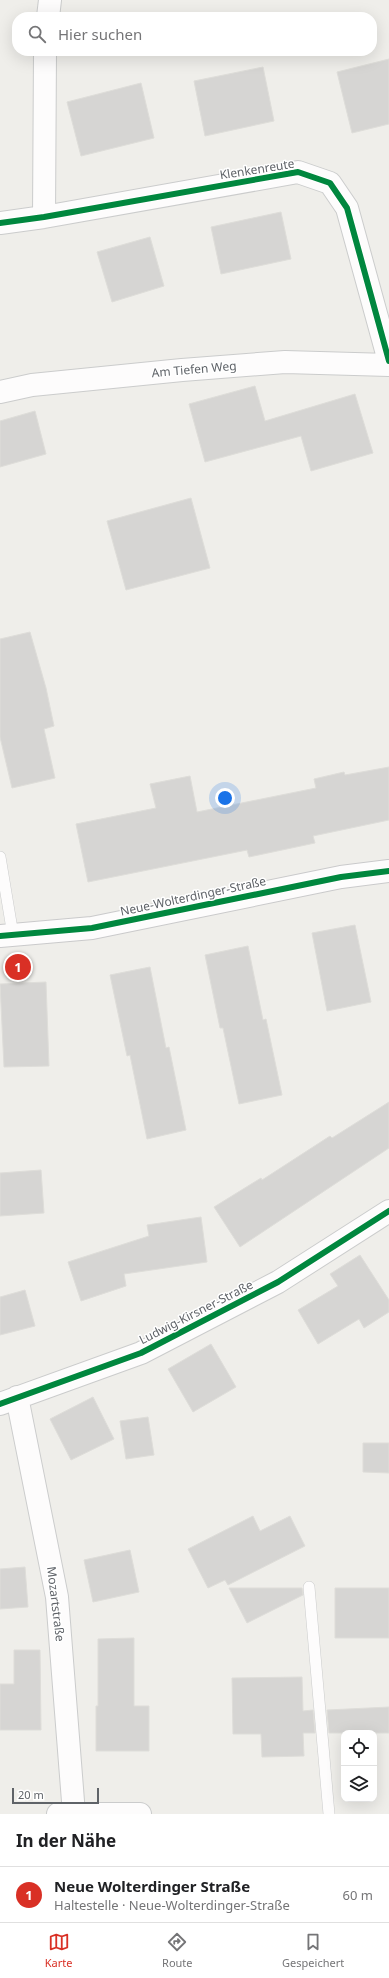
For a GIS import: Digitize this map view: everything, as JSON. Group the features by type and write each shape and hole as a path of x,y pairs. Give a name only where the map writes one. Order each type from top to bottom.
{"street":[{"path":"49,12 50,0"},
{"path":"44,56 44,217"},
{"name":"Klenkenreute","path":"0,223 44,217 298,172 330,183 347,208 389,360"},
{"name":"Am Tiefen Weg","path":"0,392 32,386 174,370 277,363 389,365"},
{"name":"Neue-Wolterdinger-Straße","path":"7,936 92,928 340,877 389,871"},
{"name":"Ludwig-Kirsner-Straße","path":"8,1401 141,1353 278,1282 389,1211"},
{"name":"Mozartstraße","path":"8,1401 57,1597 74,1814"},
{"path":"58,1814 140,1814"}],"lane":[{"path":"0,857 7,936"},
{"path":"309,1586 329,1814"}],"building":[{"path":"389,59 389,124 352,133 337,72"},
{"path":"263,67 274,121 205,136 194,81"},
{"path":"141,83 154,138 81,156 67,102"},
{"path":"281,212 291,259 221,274 211,227"},
{"path":"150,237 164,286 112,302 97,252"},
{"path":"255,386 265,421 355,394 373,453 311,471 301,436 205,462 189,404"},
{"path":"35,411 46,454 0,467 0,421"},
{"path":"191,498 210,568 126,590 107,521"},
{"path":"30,632 46,688 54,726 44,729 55,778 12,788 0,737 0,639"},
{"path":"389,767 389,820 313,836 315,843 249,857 247,850 88,882 76,824 156,808 150,784 190,776 197,812 316,788 314,779 344,772 345,775"},
{"path":"355,925 371,1002 327,1011 312,933"},
{"path":"248,946 263,1020 266,1019 282,1095 239,1104 223,1028 220,1028 205,955"},
{"path":"150,967 166,1048 169,1047 186,1130 147,1139 130,1055 127,1056 110,975"},
{"path":"46,982 49,1066 4,1067 0,984"},
{"path":"389,1102 389,1148 240,1247 214,1207 261,1178 262,1180 330,1136 332,1138"},
{"path":"41,1170 44,1213 0,1216 0,1173"},
{"path":"201,1217 207,1262 124,1274 126,1286 81,1301 68,1262 149,1236 147,1225"},
{"path":"360,1255 389,1300 389,1312 364,1328 359,1319 318,1344 298,1310 338,1286 330,1274"},
{"path":"25,1290 35,1326 0,1335 0,1297"},
{"path":"211,1344 236,1387 193,1412 168,1369"},
{"path":"93,1397 114,1439 71,1460 50,1419"},
{"path":"148,1417 154,1455 126,1459 120,1421"},
{"path":"363,1443 389,1443 389,1473 363,1472"},
{"path":"253,1516 260,1531 290,1516 305,1546 228,1585 225,1580 208,1588 188,1549"},
{"path":"130,1550 139,1592 93,1602 84,1560"},
{"path":"25,1567 28,1607 0,1609 0,1569"},
{"path":"229,1588 302,1588 303,1595 247,1623"},
{"path":"335,1588 389,1588 389,1638 335,1638"},
{"path":"134,1638 134,1706 149,1706 149,1751 96,1751 98,1639"},
{"path":"14,1650 40,1650 41,1730 0,1730 0,1684 14,1684"},
{"path":"302,1677 303,1711 313,1710 315,1733 303,1733 304,1756 262,1757 261,1734 233,1734 232,1678"},
{"path":"389,1707 389,1733 377,1733 377,1730 341,1730 341,1733 329,1733 327,1710"}],"cycle path":[{"path":"0,223 44,217 298,172 330,183 347,208 389,361"},
{"path":"0,936 92,928 341,877 389,871"},
{"path":"0,1404 141,1353 278,1282 389,1211"}],"place":[{"name":"Neue Wolterdinger Straße","path":"18,967"}]}
